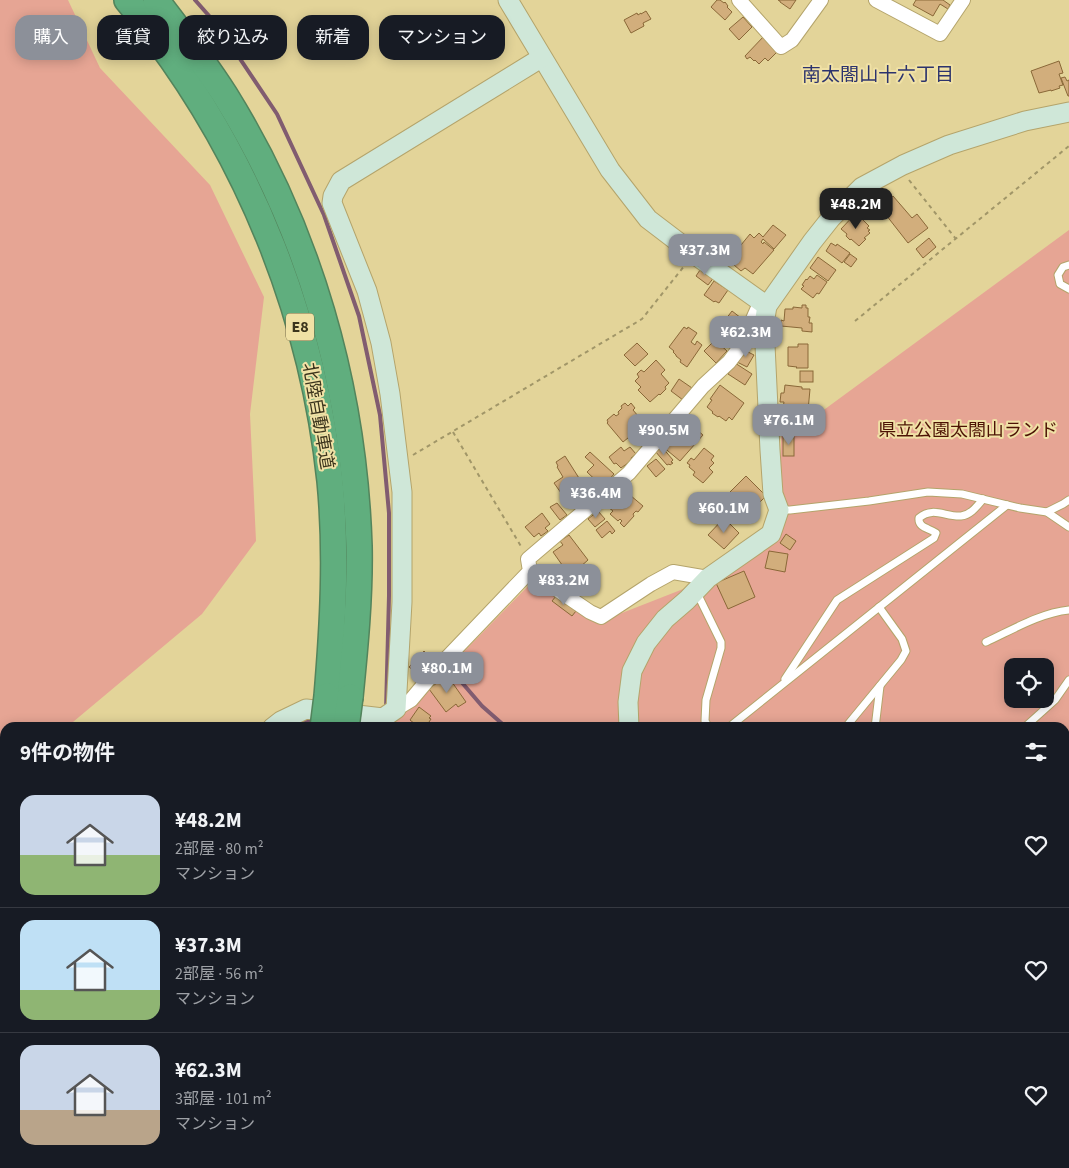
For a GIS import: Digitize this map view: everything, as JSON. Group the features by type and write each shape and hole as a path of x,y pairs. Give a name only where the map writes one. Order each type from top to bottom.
{"highway":[{"name":"北陸自動車道","path":"127,0 170,56 230,152 262,220 296,310 323,427 330,482 334,538 332,644 339,697 345,722"},
{"name":"北陸自動車道","path":"156,0 191,45 224,94 252,141 299,244 319,300 335,361 348,423 355,485 359,547 358,603 339,697 326,722"}],"street":[{"path":"508,0 541,58 610,170 648,219 764,303"},
{"path":"739,0 781,47 792,40 820,0"},
{"path":"876,0 940,34 963,0"},
{"path":"396,709 402,602 402,492 390,394 381,343 367,291 332,203 332,196 342,181 541,58"},
{"path":"280,722 306,709 383,718 411,700 529,565 629,473 703,386 729,362 741,346 750,323 764,303 831,218 862,186 898,167 950,146 1025,121 1069,112"},
{"path":"630,722 628,702 632,671 646,643 665,619 702,584 771,534 779,510 772,494 764,303"},
{"path":"529,565 590,612 601,617 673,572 702,584"}],"lane":[{"path":"1069,265 1063,267 1058,275 1060,284 1069,289"},
{"path":"779,510 869,501 928,492 962,494 1020,508 1047,512 1069,527"},
{"path":"780,686 837,600 934,538 936,533 922,526 919,518 929,512 961,516 973,510 982,499"},
{"path":"1047,512 1069,500"},
{"path":"735,722 1007,505"},
{"path":"702,584 722,648 706,700 705,722"},
{"path":"850,722 901,660 906,651 902,639 879,607"},
{"path":"986,642 1033,620 1054,612 1069,610"},
{"path":"1030,722 1055,700 1069,680"},
{"path":"876,722 881,685"}],"path":[{"path":"855,321 1069,146"},
{"path":"898,167 956,239"},
{"path":"398,464 642,319 694,254"},
{"path":"452,431 529,565"}],"green space":[{"path":"0,0 68,0 75,15 15,15 15,60 87,60 87,40 100,68 210,185 264,297 250,414 256,541 202,614 73,722 0,722"},
{"name":"県立公園太閤山ランド","path":"1069,230 1069,722 386,722 405,712 535,579 599,622 696,584 774,543 779,510 782,410 821,412"}],"building":[{"path":"717,0 725,2 732,12 725,20 711,7"},
{"path":"778,0 796,0 790,9"},
{"path":"916,0 943,0 950,5 948,9 940,4 933,16 913,5"},
{"path":"646,11 651,19 643,23 644,26 631,33 624,20 637,13 638,15"},
{"path":"743,17 752,27 739,40 729,29"},
{"path":"765,35 777,52 768,61 765,58 759,64 750,57 747,59 745,56"},
{"path":"1059,61 1063,73 1059,74 1063,85 1051,91 1039,93 1031,71"},
{"path":"1065,77 1067,81 1069,80 1069,96 1061,78"},
{"path":"893,196 912,218 917,214 928,228 908,243 879,206"},
{"path":"856,213 869,226 867,228 870,230 868,231 870,233 864,238 866,239 859,246 850,240 841,229"},
{"path":"773,225 786,235 774,249 763,239 761,242 763,244 764,242 774,250 753,274 745,268 741,271 734,265 738,261 732,256 750,234 754,238 759,233 763,237"},
{"path":"929,238 936,247 923,258 916,249"},
{"path":"831,243 836,246 837,244 850,253 842,263 826,251"},
{"path":"850,254 857,259 851,267 844,262"},
{"path":"818,257 836,270 828,281 810,268"},
{"path":"702,267 715,276 708,285 696,276"},
{"path":"817,275 827,282 819,294 817,293 813,298 801,289 806,279 810,276 814,279"},
{"path":"714,281 728,290 719,303 704,295"},
{"path":"802,305 806,305 806,308 808,308 812,332 802,331 802,328 781,326 781,320 784,321 785,309 793,309 793,307 802,308"},
{"path":"732,311 741,318 728,334 719,328"},
{"path":"684,327 687,329 688,327 697,333 691,342 695,345 697,341 702,345 687,367 680,362 681,360 669,347"},
{"path":"715,340 727,351 716,363 704,351"},
{"path":"637,343 648,354 635,366 624,355"},
{"path":"798,344 808,344 808,368 788,366 788,347 798,347"},
{"path":"744,350 754,355 747,367 737,362"},
{"path":"656,360 665,370 661,374 669,383 660,395 650,402 638,390 641,387 635,381 639,377 637,374 641,370 644,372"},
{"path":"735,363 752,374 745,385 728,374"},
{"path":"800,371 813,371 813,382 800,382"},
{"path":"679,379 692,388 683,400 671,391"},
{"path":"720,385 744,403 732,420 729,417 726,421 718,417 707,407"},
{"path":"785,385 810,389 808,411 800,410 800,406 790,406 790,409 783,408 784,402 780,402 781,393 784,393"},
{"path":"625,403 628,406 631,403 635,408 633,410 644,425 623,442 607,423 607,420 614,414 616,416 619,414 621,406"},
{"path":"685,420 703,435 680,461 662,446 672,434 670,432 677,424 680,426"},
{"path":"783,435 794,435 794,456 783,456"},
{"path":"661,446 673,460 671,462 673,463 670,465 667,465 655,451"},
{"path":"621,447 624,451 630,447 636,454 631,458 632,460 621,468 616,463 614,464 609,457"},
{"path":"704,448 714,456 711,460 714,463 709,468 713,472 703,483 693,475 695,472 687,463 691,458 694,460"},
{"path":"590,452 614,474 603,487 587,472 594,465 585,457"},
{"path":"565,456 584,486 579,493 566,500 554,483 563,477 556,462"},
{"path":"656,459 665,469 656,477 647,466"},
{"path":"746,476 766,496 746,516 726,496"},
{"path":"624,490 643,506 638,512 636,511 633,514 634,516 624,527 620,523 622,521 620,519 618,521 610,514 613,511 608,507 612,503 610,501 614,496 617,498"},
{"path":"557,503 567,515 560,520 550,507"},
{"path":"598,511 605,519 595,527 588,519"},
{"path":"542,513 550,524 545,528 548,531 541,536 539,533 534,537 525,527"},
{"path":"724,518 739,533 724,549 708,535"},
{"path":"607,521 615,531 612,534 610,531 602,538 596,530"},
{"path":"786,534 796,541 790,550 780,543"},
{"path":"569,535 588,560 580,567 579,565 567,572 553,552 563,545 560,541"},
{"path":"769,551 788,554 785,572 765,568"},
{"path":"744,571 755,597 728,609 716,583"},
{"path":"572,572 579,577 571,590 561,583"},
{"path":"556,596 576,611 572,616 552,601"},
{"path":"424,651 432,659 418,674 409,667"},
{"path":"447,675 466,702 458,707 456,704 446,712 429,689"},
{"path":"419,707 431,716 429,722 412,722 410,720"}],"waterway":[{"path":"195,0 218,26 277,114 324,215 359,316 380,415 389,513 386,710"},
{"path":"432,683 452,671 482,706 500,722"},
{"path":"303,722 316,720"}],"district":[{"name":"南太閤山十六丁目","path":"878,75"}]}
